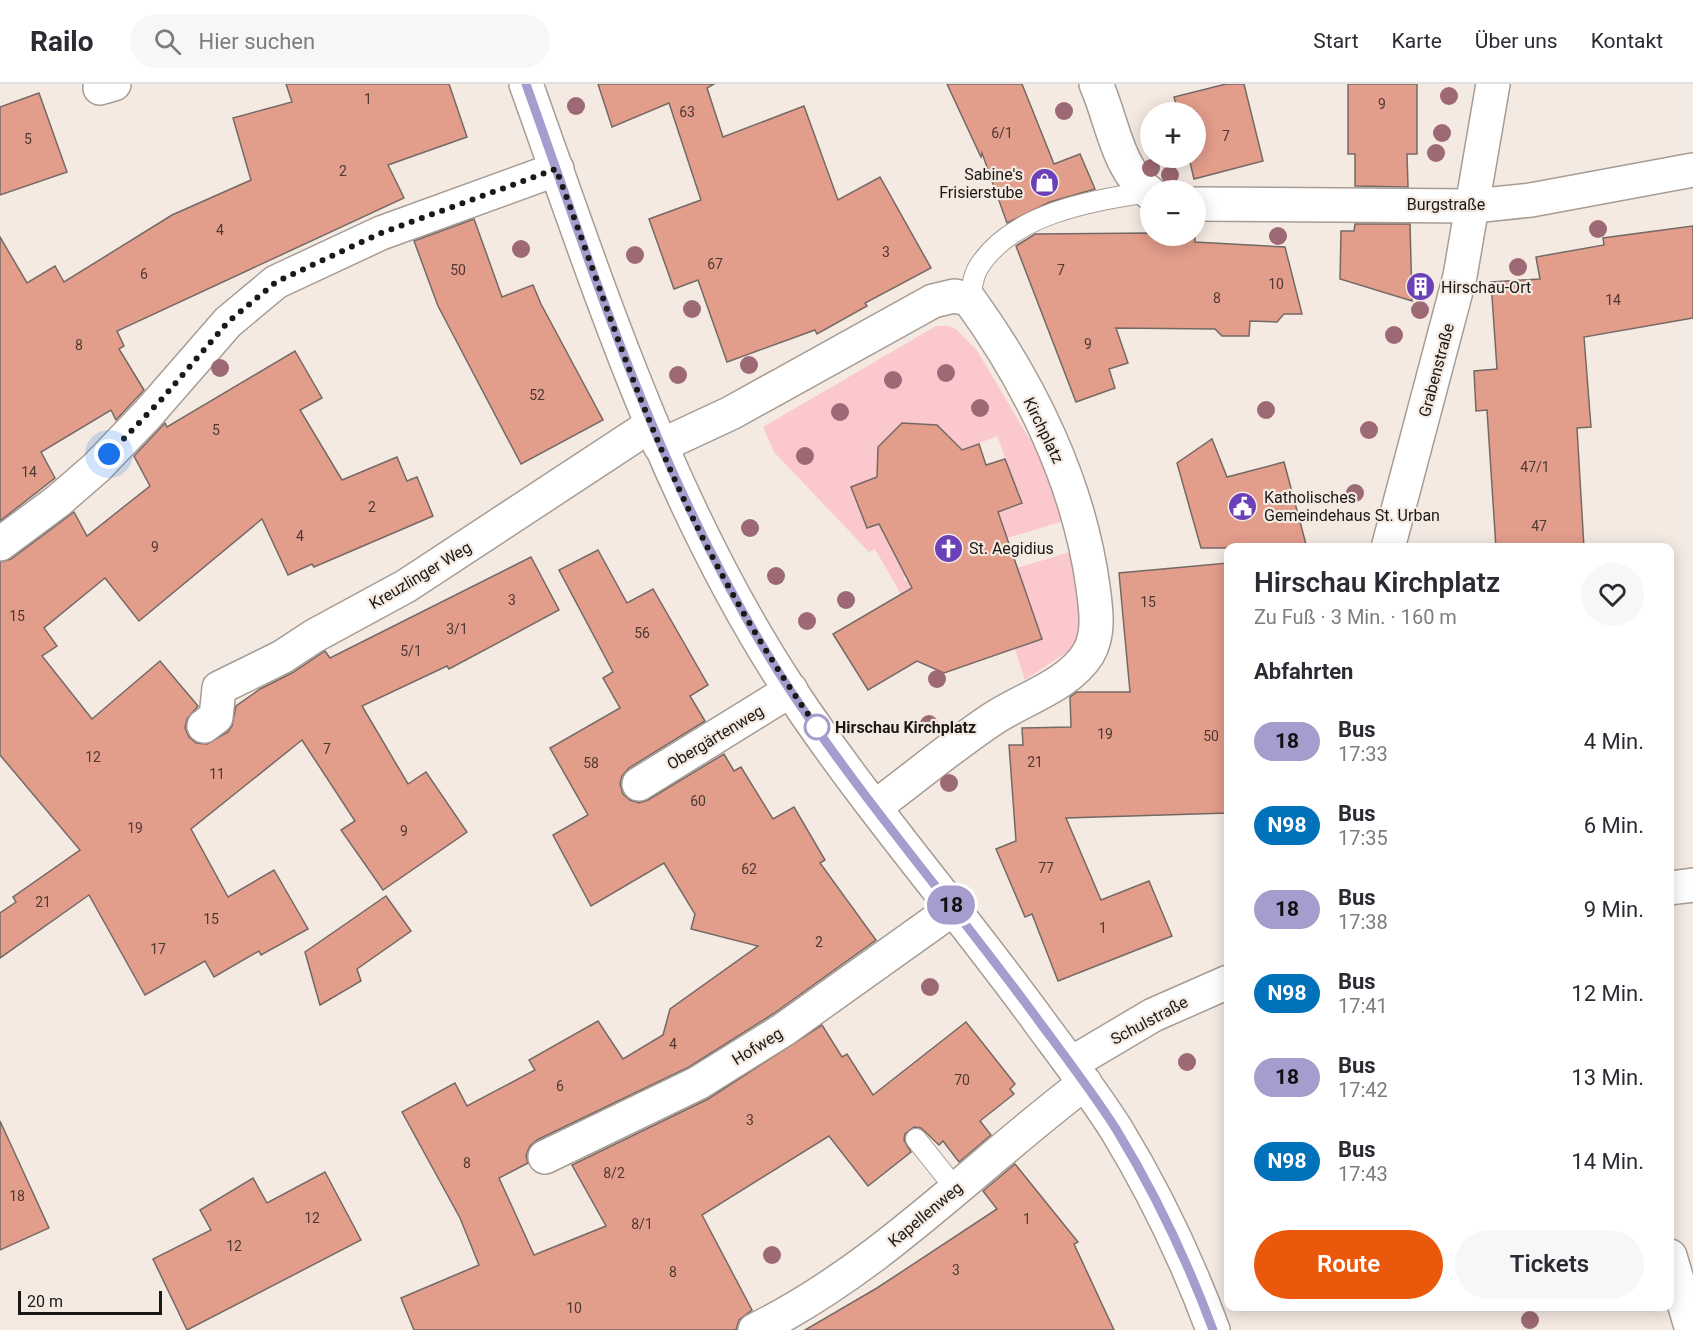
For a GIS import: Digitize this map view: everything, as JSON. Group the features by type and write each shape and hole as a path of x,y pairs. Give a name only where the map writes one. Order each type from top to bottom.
{"street":[{"path":"526,84 656,435 726,582 791,690 875,807 1078,1073 1114,1127 1148,1184 1180,1247 1213,1330"},
{"path":"1096,84 1124,158 1140,183"},
{"name":"Grabenstraße","path":"1389,543 1460,276 1474,206 1493,84"},
{"path":"0,544 58,501 96,468 147,415 228,322 276,282 381,233 556,169"},
{"name":"Burgstraße","path":"1206,204 1474,206 1530,200 1693,170"},
{"path":"656,435 731,413 933,301 954,296 969,299"},
{"name":"Kirchplatz","path":"875,807 991,720 1066,676 1078,666 1094,641 1096,621 1090,562 1070,488 1051,439 999,345 969,299"},
{"name":"Kreuzlinger Weg","path":"204,726 216,717 219,688 282,657 656,435"},
{"name":"Obergärtenweg","path":"639,784 791,690"},
{"path":"1674,887 1693,885"},
{"name":"Hofweg","path":"544,1157 698,1083 783,1030 954,908"},
{"name":"Schulstraße","path":"1078,1073 1153,1015 1224,984"},
{"name":"Kapellenweg","path":"755,1330 815,1297 851,1273 1024,1130 1078,1073"},
{"path":"1674,1269 1692,1330"}],"lane":[{"path":"969,299 978,269 993,249 1010,235 1033,222 1071,208 1112,197 1140,194"},
{"path":"916,1139 955,1188"}],"shaded area":[{"path":"936,326 949,326 957,330 976,349 1045,465 1063,521 1001,540 991,514 1022,502 997,436 950,455 949,437 922,430 922,424 918,424 917,430 887,473 851,488 867,528 887,521 908,575 904,577 905,581 910,580 915,594 903,598 875,549 869,552 774,452 763,427"},
{"path":"1070,552 1079,616 1076,646 1025,680 1013,643 1039,636 1041,632 1036,630 1025,603 1030,602 1029,598 1024,599 1014,574 1019,572 1017,568"}],"building":[{"path":"286,84 449,84 467,137 388,165 404,198 117,331 124,346 119,349 144,390 116,420 111,410 41,452 55,478 0,521 0,237 27,283 55,266 64,282 172,215 251,180 233,118 292,102"},
{"path":"598,84 714,84 707,88 723,137 804,106 838,200 880,177 931,268 865,303 867,306 817,334 815,330 727,362 698,280 674,289 649,219 701,200 669,103 612,127"},
{"path":"947,84 1022,84 1054,164 1080,154 1095,189 1050,202 1007,223 982,153 981,157"},
{"path":"1226,84 1244,84 1263,161 1194,179 1191,168 1206,168 1206,102 1175,102 1174,97"},
{"path":"1348,84 1417,84 1417,154 1407,154 1408,187 1355,186 1355,154 1348,154"},
{"path":"39,93 67,172 0,195 0,107"},
{"path":"474,219 502,297 533,285 603,420 521,464 438,306 414,241"},
{"path":"1355,224 1410,224 1412,301 1340,279 1341,231 1354,231"},
{"path":"1693,226 1693,318 1584,337 1591,427 1577,428 1584,543 1496,543 1487,410 1476,411 1474,371 1497,369 1491,282 1540,279 1536,257 1604,245 1603,238"},
{"path":"1140,233 1140,246 1206,246 1206,243 1285,247 1302,314 1284,314 1277,322 1250,321 1249,336 1222,336 1215,329 1116,328 1128,363 1109,369 1115,388 1076,402 1016,246 1035,234"},
{"path":"295,351 322,398 300,410 342,480 397,457 407,481 417,477 433,516 314,567 312,564 288,575 262,519 139,621 105,578 44,628 57,646 42,656 92,719 160,661 198,706 187,719 185,728 189,737 196,743 207,744 228,732 232,726 236,706 260,689 292,673 325,651 330,658 531,557 559,610 449,669 447,666 362,706 408,784 426,772 467,832 383,890 341,830 355,821 302,740 191,829 228,897 274,870 308,929 261,955 259,951 214,977 205,961 145,995 89,895 0,958 0,913 16,902 13,897 80,850 0,755 0,562 11,559 74,512 87,536 150,486 134,456 165,423 167,427"},
{"name":"St. Aegidius","path":"902,423 937,425 962,450 979,444 986,465 1005,459 1022,503 998,512 1042,639 944,673 917,661 868,690 833,634 912,588 879,524 867,528 851,487 877,477 878,447"},
{"name":"Katholisches Gemeindehaus St. Urban","path":"1212,439 1227,477 1284,462 1306,543 1224,543 1224,548 1201,548 1177,463"},
{"path":"598,550 627,603 653,589 708,685 690,696 705,721 629,768 622,776 620,784 623,794 639,803 648,800 724,754 734,771 741,767 773,819 794,807 825,860 820,863 876,940 773,1014 689,1067 537,1140 530,1146 526,1155 528,1163 499,1178 534,1255 606,1226 572,1165 708,1099 822,1025 842,1057 847,1054 873,1095 966,1022 1015,1084 1010,1089 1014,1094 980,1121 991,1135 959,1162 943,1141 939,1145 921,1128 914,1127 905,1134 904,1140 911,1152 868,1186 829,1136 702,1215 752,1310 739,1320 736,1330 414,1330 401,1298 479,1265 460,1218 402,1112 455,1083 467,1106 535,1070 529,1060 598,1021 623,1059 663,1035 670,1009 758,946 691,929 695,914 664,863 591,906 553,835 588,815 550,748 620,708 603,678 613,672 559,570"},
{"path":"1224,563 1224,813 1066,818 1101,900 1149,881 1172,936 1058,981 1032,914 1025,917 996,849 1016,841 1009,745 1023,745 1022,728 1071,727 1070,697 1077,692 1130,692 1119,573"},
{"path":"386,896 411,931 357,969 361,981 320,1005 305,952"},
{"path":"0,1121 49,1228 0,1250"},
{"path":"1015,1164 1078,1242 1074,1244 1114,1330 805,1330 877,1288 997,1209 983,1191"},
{"path":"325,1172 361,1240 187,1330 153,1259 211,1230 200,1210 253,1178 267,1203"}],"bus line":[{"name":"18","path":"526,84 651,425 676,482 726,582 791,690 829,744 875,807 994,959 1072,1064 1114,1127 1148,1184 1180,1247 1213,1330"}],"place":[{"name":"Sabine's Frisierstube","path":"1044,183"},
{"name":"Hirschau-Ort","path":"1420,287"},
{"name":"Katholisches Gemeindehaus St. Urban","path":"1243,506"},
{"name":"St. Aegidius","path":"948,548"},
{"name":"Hirschau Kirchplatz","path":"817,727"}],"route":[{"path":"109,454 161,400 228,322 276,282 381,233 556,169 630,370 676,482 726,582 791,690 817,727"}]}
